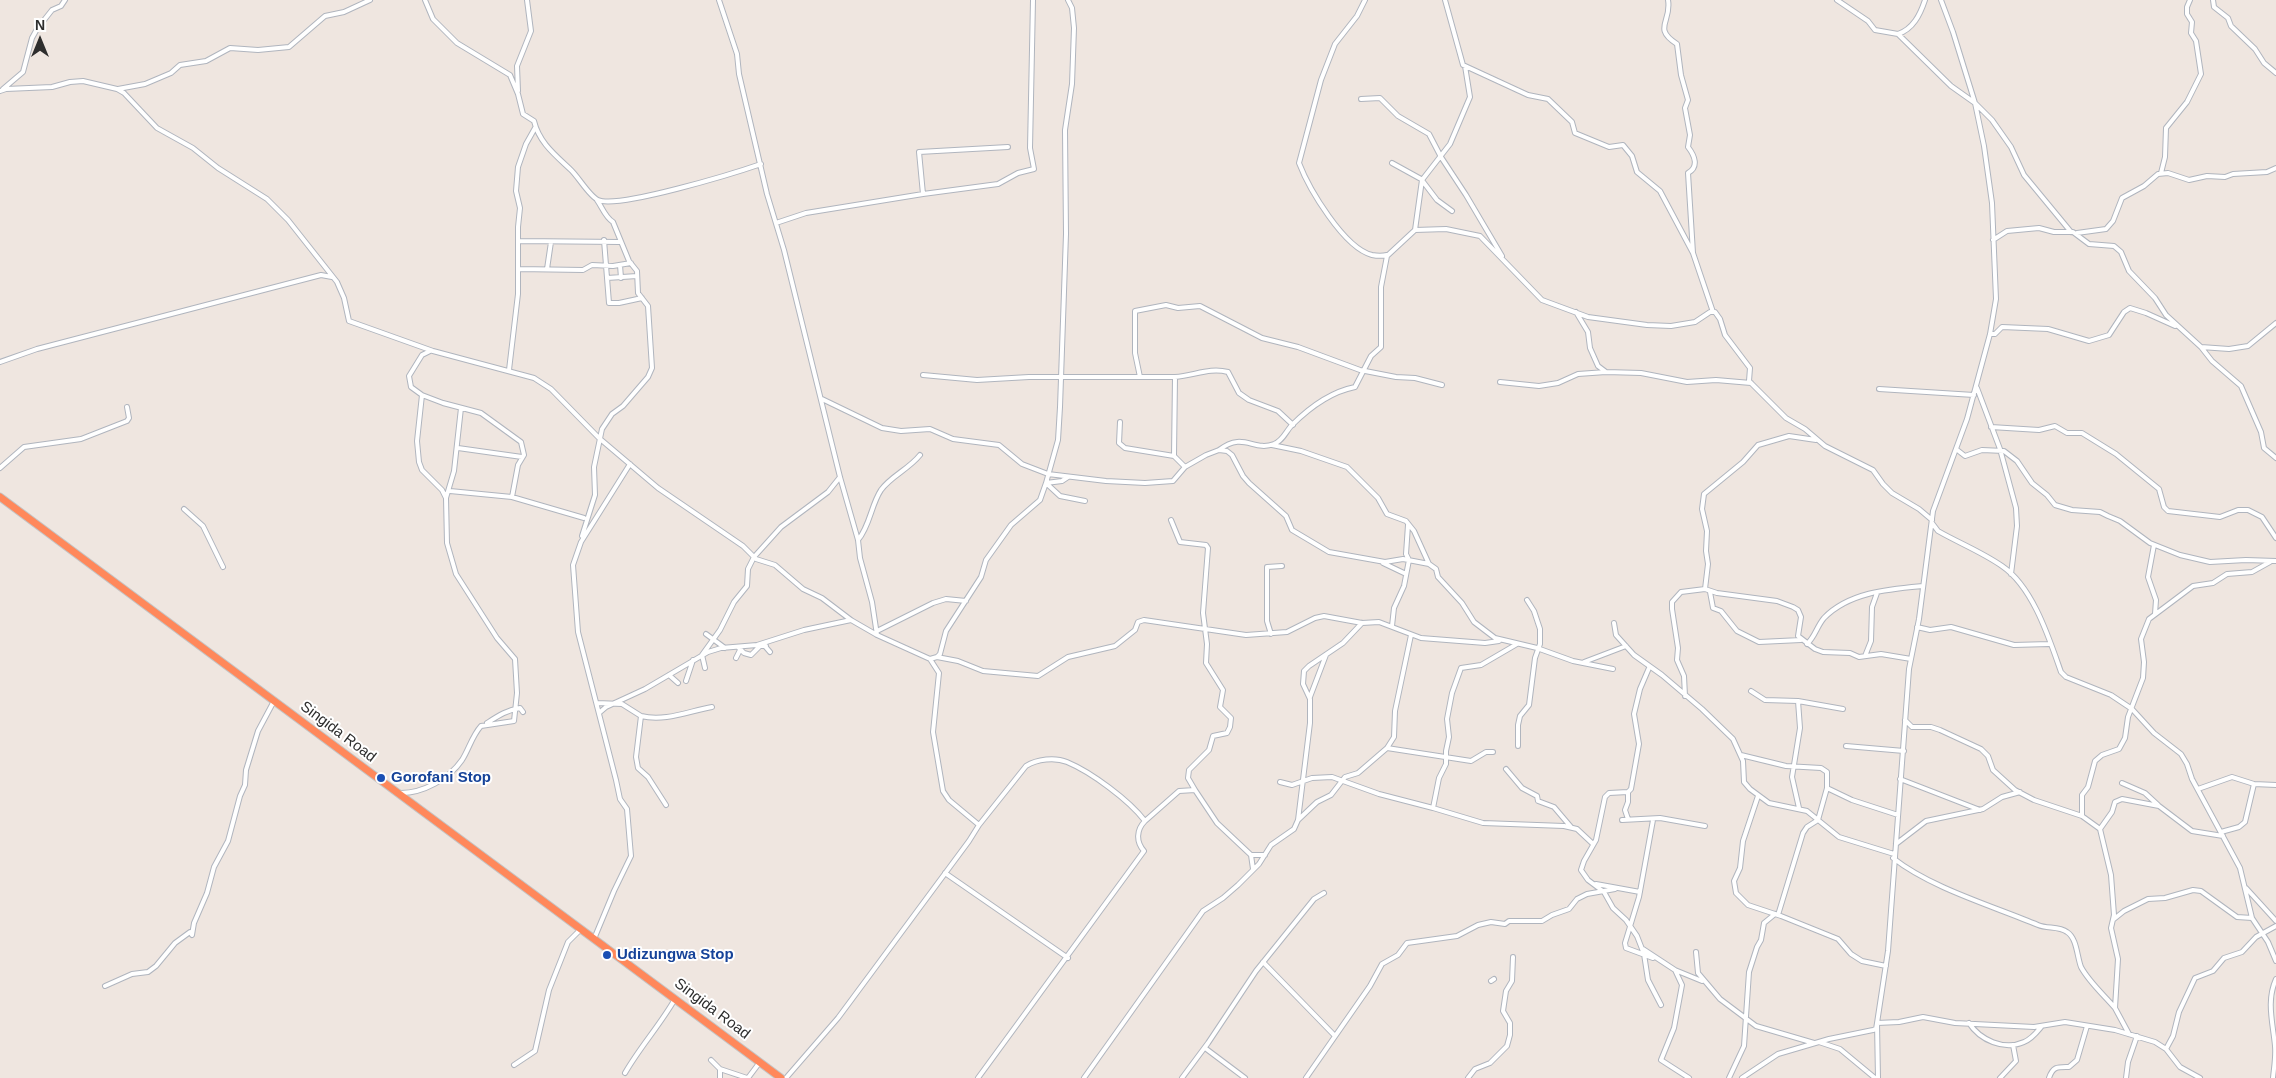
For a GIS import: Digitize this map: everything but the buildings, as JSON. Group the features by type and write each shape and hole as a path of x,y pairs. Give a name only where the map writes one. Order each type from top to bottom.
{"highway":[{"name":"Singida Road","path":"0,497 781,1078"}],"street":[{"path":"2,90 23,72 32,38 37,29 52,10 61,6 65,0"},
{"path":"2,90 52,87 75,81 117,89 145,84 173,72 180,65 206,60 230,48 277,50 289,47 326,16 344,12 370,0"},
{"path":"425,0 429,13 447,34 476,56 510,75 518,94 523,114 534,121 535,128 549,150 576,175 604,208 607,218 613,222 620,242 631,263 636,268 638,293 648,306 651,372 622,406 612,414 599,438 594,467 595,495 574,566 577,626 617,791 627,809 628,841 632,849 627,868 614,891 594,938"},
{"path":"518,94 517,66 531,31 527,0"},
{"path":"719,0 737,54 761,164 822,399 840,478 858,540 860,558 877,633"},
{"path":"776,223 806,213 998,184 1018,173 1034,169 1030,148 1033,0"},
{"path":"937,657 940,654 946,631 981,577 986,560 1002,536 1038,502 1046,483 1058,440 1066,234 1065,130 1072,84 1074,28 1072,8 1068,0"},
{"path":"1365,0 1357,16 1335,44 1321,80 1299,163 1314,194 1341,233 1360,249 1372,255 1388,256"},
{"path":"1272,445 1283,437 1292,424 1331,394 1355,388 1371,356 1381,347 1381,287 1388,256 1414,230 1422,180 1450,144 1470,97 1464,66 1459,56 1445,0"},
{"path":"1668,0 1669,11 1664,31 1666,37 1677,44 1681,75 1688,100 1686,108 1690,135 1688,147 1693,153 1695,164 1693,170 1688,173 1687,183 1691,200 1693,253"},
{"path":"1836,0 1868,21 1875,30 1898,34 1906,31 1915,22 1925,0"},
{"path":"1742,1078 1776,1056 1816,1042 1876,1029 1886,966 1893,856 1896,844 1911,659 1932,521 1942,484 1974,395 1990,334 1996,291 1988,171 1975,103 1941,0"},
{"path":"1993,240 2007,231 2028,228 2076,233 2106,229 2113,221 2122,198 2161,173 2165,158 2166,128 2187,102 2201,74 2196,41 2191,33 2192,22 2187,14 2190,0"},
{"path":"2213,0 2214,7 2228,18 2231,26 2256,49 2264,64 2276,73"},
{"path":"1898,34 1951,86 1975,103 1997,125 2011,147 2024,175 2071,232"},
{"path":"1464,66 1528,95 1548,99 1572,122 1575,133 1609,147 1623,145 1632,156 1637,172 1660,191 1693,253 1713,312 1718,316 1732,347 1750,368 1751,383"},
{"path":"117,89 128,96 157,128 184,143 218,168 267,199 308,243 332,277 344,298 349,321 432,351 534,378 552,389 599,438 668,496 743,546 754,556 775,565 803,589 822,598 851,620 930,658 937,657 958,661 983,671 1033,676 1045,672 1068,657 1086,655 1114,646 1134,631 1140,621 1186,625 1246,636 1288,632 1324,616 1362,622 1380,622 1411,635 1476,643 1500,641 1517,644 1613,669"},
{"path":"1362,99 1380,98 1398,116 1420,127 1429,134 1440,157 1466,195 1503,258"},
{"path":"509,370 517,304 520,208 516,190 518,167 526,144 535,128"},
{"path":"923,194 919,152 1008,147"},
{"path":"1392,163 1422,180 1437,200 1452,211"},
{"path":"598,200 619,200 662,193 761,164"},
{"path":"2161,173 2189,180 2207,176 2225,177 2233,174 2268,172 2276,168"},
{"path":"1414,230 1446,229 1480,236 1542,300 1594,319 1655,326 1690,323 1713,312"},
{"path":"2076,233 2089,244 2110,245 2118,248 2129,272 2151,294 2166,315 2202,347 2212,361 2241,386 2261,432 2264,448 2276,458"},
{"path":"519,242 604,240 620,242"},
{"path":"604,240 610,303 642,298"},
{"path":"547,269 550,242"},
{"path":"518,269 583,270 592,264 607,266 631,263"},
{"path":"620,265 621,278"},
{"path":"0,362 37,349 321,275 332,277"},
{"path":"607,278 637,276"},
{"path":"1140,377 1135,353 1135,311 1166,305 1178,308 1200,306 1262,338 1298,347 1363,371 1396,377 1415,378 1442,385"},
{"path":"1990,334 1995,334 2002,327 2048,329 2089,341 2109,335 2124,312 2130,308 2146,312 2178,326"},
{"path":"1575,311 1588,332 1590,348 1598,366 1606,372"},
{"path":"2202,347 2230,349 2248,346 2276,323"},
{"path":"432,351 422,355 409,376 411,387 422,395 482,413 521,442 524,452 512,497"},
{"path":"923,375 977,380 1060,377 1175,378 1193,376 1207,370 1228,372 1239,393 1248,400 1278,411 1292,424"},
{"path":"1500,382 1538,386 1558,383 1578,374 1606,372 1641,373 1687,382 1716,380 1751,383 1786,418 1805,429 1816,440 1835,452 1873,470 1883,484 1896,496 1919,509 1932,521 1938,531 1988,556 2011,574 2027,591 2061,672 2069,680 2086,683 2132,709 2154,733 2181,754 2240,868 2252,918 2276,961"},
{"path":"1174,456 1175,378"},
{"path":"1976,387 2000,449 2017,514 2011,574"},
{"path":"1879,389 1974,395"},
{"path":"422,395 417,432 419,462 420,467 433,484 442,490 446,498 447,543 456,574 497,638 515,659 516,708 514,721 486,724"},
{"path":"822,399 882,428 901,431 930,429 953,439 999,446 1022,464 1048,474 1068,477 1153,483 1173,481 1185,467 1238,440 1301,450 1347,467 1378,498 1387,514 1399,517 1408,524 1429,564"},
{"path":"0,468 24,447 81,439 127,421 129,418 126,407"},
{"path":"446,498 450,490 458,448 462,408"},
{"path":"1120,422 1119,443 1125,448 1174,456 1185,467"},
{"path":"1991,427 2039,430 2055,426 2067,433 2082,433 2116,454 2159,490 2164,506 2168,511 2220,517 2238,510 2248,510 2262,517 2276,538"},
{"path":"1705,589 1708,564 1706,551 1707,531 1702,509 1704,494 1743,462 1758,445 1789,436 1816,440"},
{"path":"458,448 522,457"},
{"path":"1956,449 1965,456 1982,450 2000,449 2017,461 2032,483 2047,495 2055,505 2072,510 2100,512 2120,521 2154,545 2202,561 2276,561"},
{"path":"1219,450 1232,455 1243,476 1286,516 1292,530 1329,552 1381,562 1406,574"},
{"path":"858,540 864,533 880,491 886,483 913,464 920,455"},
{"path":"581,542 630,464"},
{"path":"1046,483 1062,481 1068,477"},
{"path":"705,668 702,655 734,602 747,586 748,568 754,556 781,527 828,492 840,478"},
{"path":"1046,483 1060,496 1085,501"},
{"path":"450,490 512,497 584,518"},
{"path":"184,509 203,526 223,567"},
{"path":"1171,520 1180,542 1206,545 1208,548 1203,629 1207,644 1206,663 1223,690 1220,707 1231,718 1227,733 1213,736 1209,750 1189,770 1188,778 1209,807 1217,823 1251,854 1265,855"},
{"path":"1392,626 1394,608 1404,586 1409,560 1406,554 1408,524"},
{"path":"2154,545 2148,577 2156,600 2155,614"},
{"path":"1381,562 1402,559 1429,564 1436,569 1438,577 1462,602 1474,622 1500,641"},
{"path":"2082,816 2082,796 2088,787 2095,761 2107,752 2119,750 2125,738 2125,730 2143,678 2143,632 2147,622 2155,614 2197,584 2214,583 2227,574 2252,572 2270,562"},
{"path":"1271,634 1267,621 1267,567 1282,566"},
{"path":"1808,644 1828,615 1855,598 1923,586"},
{"path":"1685,696 1684,676 1677,660 1678,648 1672,602 1681,592 1705,589 1710,592 1757,597 1793,607 1798,610 1800,616 1798,632 1801,640"},
{"path":"1710,592 1713,608 1724,614 1737,631 1764,643 1801,640 1822,652 1850,653 1859,657 1881,654 1911,659"},
{"path":"1865,656 1871,641 1872,607 1877,593"},
{"path":"877,633 933,602 946,599 966,601"},
{"path":"1518,746 1518,725 1520,716 1529,705 1535,658 1539,649 1540,629 1534,611 1527,600"},
{"path":"739,649 751,655 760,646 804,630 851,620"},
{"path":"1310,698 1303,684 1304,671 1343,643 1362,622"},
{"path":"1614,623 1616,635 1626,646 1650,668 1662,675 1733,739 1741,755 1744,782 1758,796 1769,803 1807,811 1840,837 1893,856 1914,873 1986,906 2040,926 2067,931 2072,938 2082,968 2116,1008 2129,1034"},
{"path":"1917,627 1930,630 1957,628 1993,641 2014,645 2050,644"},
{"path":"706,634 725,648"},
{"path":"1298,820 1317,802 1331,795 1345,777 1358,773 1388,748 1394,737 1395,711 1408,658 1411,635"},
{"path":"1432,808 1439,778 1446,764 1449,736 1446,723 1450,700 1461,668 1481,665 1502,651 1517,644"},
{"path":"599,713 610,705 638,693 702,655 725,648 739,649 764,645"},
{"path":"764,645 770,652"},
{"path":"1583,662 1626,646"},
{"path":"736,658 739,649"},
{"path":"1084,1078 1203,911 1223,898 1252,871 1271,844 1294,829 1298,820 1301,782 1310,723 1310,698 1326,655"},
{"path":"930,658 939,673 933,732 942,791 949,800 979,825"},
{"path":"686,681 694,660"},
{"path":"1628,820 1625,810 1640,744 1634,725 1634,714 1640,689 1650,668"},
{"path":"669,675 678,683"},
{"path":"1751,691 1766,700 1798,701 1844,709"},
{"path":"105,986 132,974 148,972 156,966 180,938 190,932 192,935 194,923 207,893 214,867 228,841 240,796 246,785 246,770 258,731 274,701"},
{"path":"1798,701 1800,728 1792,777 1798,808"},
{"path":"597,703 627,706 642,716 650,718 678,716 712,707"},
{"path":"398,793 413,792 441,780 456,768 476,731 503,713 516,708 520,708 523,712"},
{"path":"642,716 636,757 638,768 648,777 666,805"},
{"path":"1905,720 1912,727 1931,727 1981,749 1988,756 1993,770 2020,792 2034,800 2082,816 2100,829 2112,875 2114,919 2111,928 2118,959 2116,1008"},
{"path":"1846,746 1904,751"},
{"path":"1388,748 1472,761 1486,752 1493,752"},
{"path":"1729,1078 1744,1046 1749,972 1761,940 1764,923 1777,914 1803,833 1807,827 1818,820 1827,788 1827,772 1821,768 1793,766 1741,755"},
{"path":"786,1078 838,1018 979,825 1026,766 1032,762 1055,759 1067,762 1087,773 1136,810 1145,821"},
{"path":"1506,769 1522,788 1537,796 1538,800 1554,807 1571,828"},
{"path":"1280,782 1289,785 1312,778 1332,777 1379,794 1483,823 1577,829 1593,844"},
{"path":"2198,789 2232,777 2254,784 2275,783"},
{"path":"1900,779 1980,810"},
{"path":"2122,783 2145,793 2192,831 2222,834 2239,827 2244,822 2254,784"},
{"path":"1827,788 1852,800 1898,815"},
{"path":"978,1078 1068,958 1144,851 1139,846 1137,838 1145,821 1179,791 1195,790"},
{"path":"1628,792 1609,793 1605,797 1593,844 1581,870 1583,876 1604,892 1613,908 1630,926 1643,949 1653,958"},
{"path":"1896,844 1926,821 1980,810 2002,797 2020,792"},
{"path":"1758,796 1743,841 1740,868 1734,881 1736,893 1748,905 1777,914 1838,939 1851,954 1862,962 1886,966"},
{"path":"2100,829 2112,812 2115,802 2120,800 2159,806"},
{"path":"1622,820 1653,820 1660,818 1705,826"},
{"path":"1653,820 1640,892 1624,943 1626,948 1705,982"},
{"path":"1251,854 1252,871"},
{"path":"945,873 1068,958"},
{"path":"1594,884 1640,892"},
{"path":"2244,886 2276,921"},
{"path":"1306,1078 1370,986 1382,964 1398,955 1407,943 1457,936 1491,922 1504,924 1509,921 1542,920 1555,913 1569,910 1577,899 1588,894 1615,889"},
{"path":"2114,919 2124,911 2148,900 2165,898 2193,890 2201,891 2237,917 2252,918"},
{"path":"1182,1078 1205,1048 1263,962 1314,899 1324,893"},
{"path":"2166,1049 2172,1040 2179,1012 2195,978 2213,971 2221,960 2242,952 2262,933 2276,926"},
{"path":"514,1065 535,1051 549,990 568,942 581,929"},
{"path":"1643,949 1648,980 1661,1005"},
{"path":"1696,952 1698,973 1705,982 1720,999 1747,1017 1756,1026 1840,1049 1877,1078"},
{"path":"1468,1078 1475,1069 1495,1059 1500,1051 1507,1046 1510,1035 1510,1023 1503,1011 1506,991 1512,981 1513,957"},
{"path":"1263,962 1335,1036"},
{"path":"1675,970 1682,985 1674,1028 1661,1060 1689,1078"},
{"path":"2273,1078 2276,1048 2270,1010 2273,986 2276,979"},
{"path":"625,1073 640,1048 661,1022 675,998"},
{"path":"1877,1023 1899,1022 1923,1017 1955,1023 2042,1025 2057,1022 2086,1026 2129,1034 2155,1042 2166,1049 2180,1067 2200,1078"},
{"path":"1877,1023 1877,1078"},
{"path":"1969,1023 1977,1035 1986,1040 2013,1045 2031,1038 2042,1025"},
{"path":"2050,1078 2052,1070 2056,1067 2069,1067 2077,1060 2086,1026"},
{"path":"2126,1078 2128,1062 2137,1036"},
{"path":"2000,1078 2016,1061 2013,1045"},
{"path":"1205,1048 1245,1078"},
{"path":"711,1060 720,1069 748,1078 760,1062"},
{"path":"720,1069 720,1078"}],"place":[{"name":"Gorofani Stop","path":"381,778"},
{"name":"Udizungwa Stop","path":"607,955"}]}
